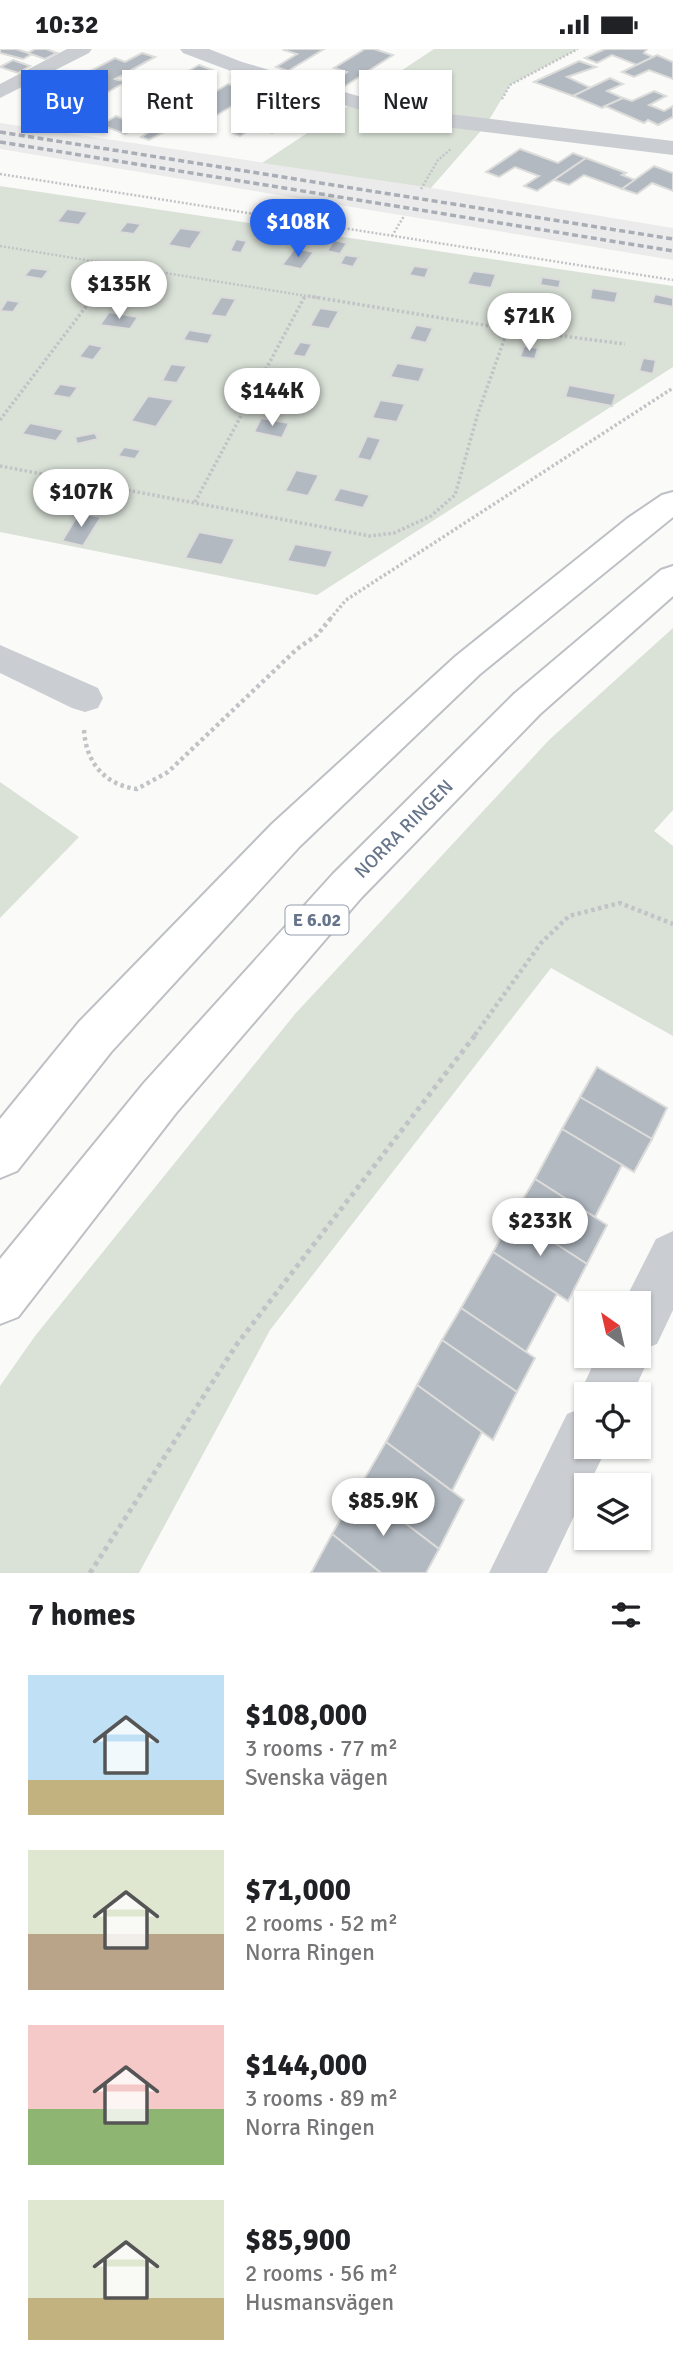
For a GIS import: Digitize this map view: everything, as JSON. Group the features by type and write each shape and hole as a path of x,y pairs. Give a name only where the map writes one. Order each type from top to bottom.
{"main road":[{"path":"0,1155 95,1037 286,835 468,665 639,526 673,502"},
{"name":"NORRA RINGEN","path":"0,1299 160,1098 347,886 527,704 673,577"}],"street":[{"path":"0,92 82,49"},
{"path":"190,49 248,70 397,114 673,148"},
{"path":"0,658 85,698"},
{"path":"651,1301 673,1256"},
{"path":"517,1573 574,1457"}],"path":[{"path":"0,174 673,280"},
{"path":"421,189 422,184"},
{"path":"391,237 404,216"},
{"path":"0,246 508,329 625,344"},
{"path":"0,420 117,266"},
{"path":"195,503 305,296"},
{"path":"0,465 370,536 394,534 431,516 455,495 478,413 508,329"},
{"path":"85,698 84,740 96,765 113,784 137,789 168,772 297,649 317,635 346,600 673,387"},
{"path":"90,1573 237,1344 472,1039 541,943 569,916 620,902 673,924"}],"shaded area":[{"path":"434,49 578,49 510,85 486,125 431,188 262,163 307,133 345,133 345,108 359,99 359,133 452,133 452,70 402,70"},
{"path":"0,123 21,126 21,133 66,133 431,188 673,228 673,260 0,149"},
{"path":"0,186 673,286 673,367 317,595 0,532"},
{"path":"673,628 673,810 654,831 673,846 673,1036 551,968 270,1330 139,1573 0,1573 0,1386 35,1336 295,1014 549,740"},
{"path":"0,782 79,837 0,918"}],"building":[{"path":"0,49 16,49 32,54 23,59 0,53"},
{"path":"35,49 57,53 45,59 28,53"},
{"path":"324,49 290,70 276,67 297,54 284,50"},
{"path":"365,49 379,49 377,50 393,55 370,70 359,70 359,77 345,86 347,72 334,68"},
{"path":"605,49 647,49 644,53 653,57 637,65 612,55 597,63 585,58"},
{"path":"142,53 155,57 131,70 122,70 122,75 115,79 122,81 122,84 108,92 108,70 92,70 115,58 125,62"},
{"path":"657,55 673,62 673,79 649,70 634,77 622,72"},
{"path":"13,60 30,66 18,73 0,67"},
{"path":"579,61 596,67 567,77 591,88 573,96 534,82"},
{"path":"199,65 212,70 190,70"},
{"path":"610,78 623,84 607,91 623,98 602,108 573,96"},
{"path":"231,85 231,107 217,115 217,91"},
{"path":"654,91 666,96 649,105 664,111 673,106 673,117 658,125 648,120 644,123 605,106 623,98 632,101"},
{"path":"116,116 122,118 122,133 108,128 108,121"},
{"path":"148,133 162,133 149,140 141,137"},
{"path":"520,149 558,163 573,153 586,158 537,191 524,186 539,176 515,167 499,177 486,172"},
{"path":"586,158 626,173 622,175 635,180 622,189 584,175 569,185 554,180"},
{"path":"654,166 673,173 673,191 652,183 637,194 622,189"},
{"path":"67,209 88,212 79,225 57,222"},
{"path":"127,222 141,224 134,234 119,232"},
{"path":"180,228 202,231 190,249 168,245"},
{"path":"236,239 247,241 241,253 230,251"},
{"path":"334,240 347,243 340,254 327,251"},
{"path":"295,248 314,252 301,269 282,265"},
{"path":"345,255 359,257 353,267 340,264"},
{"path":"414,266 429,268 425,278 409,275"},
{"path":"31,268 49,270 42,279 24,276"},
{"path":"473,271 496,274 491,288 467,284"},
{"path":"542,277 561,280 559,288 540,285"},
{"path":"133,279 149,282 139,296 122,293"},
{"path":"592,288 618,292 615,303 590,299"},
{"path":"655,294 673,298 673,307 652,303"},
{"path":"221,297 236,299 226,317 210,315"},
{"path":"7,300 20,302 13,312 0,311"},
{"path":"320,308 339,311 329,329 310,326"},
{"path":"109,312 138,317 130,329 100,325"},
{"path":"416,325 433,328 426,343 409,339"},
{"path":"189,330 213,334 208,344 183,340"},
{"path":"300,342 312,344 305,357 292,355"},
{"path":"89,344 103,347 93,360 79,357"},
{"path":"524,346 538,348 535,359 520,357"},
{"path":"643,358 656,360 653,374 639,371"},
{"path":"397,363 425,368 419,382 390,377"},
{"path":"171,364 187,366 177,383 162,381"},
{"path":"60,384 78,387 70,398 52,395"},
{"path":"277,385 305,390 300,399 272,395"},
{"path":"569,385 616,394 612,406 565,397"},
{"path":"148,396 174,400 156,427 131,421"},
{"path":"380,400 405,404 397,422 372,418"},
{"path":"261,418 289,423 282,438 254,432"},
{"path":"30,423 64,430 56,441 22,434"},
{"path":"95,433 98,439 77,444 75,437"},
{"path":"367,436 381,439 371,461 357,458"},
{"path":"124,447 141,450 135,459 118,456"},
{"path":"296,470 319,475 308,496 285,491"},
{"path":"340,488 370,495 363,508 333,501"},
{"path":"79,513 101,517 83,546 62,541"},
{"path":"199,532 235,539 222,565 185,558"},
{"path":"295,544 333,551 326,568 287,561"},
{"path":"597,1067 667,1108 652,1139 580,1097"},
{"path":"580,1097 652,1139 634,1172 562,1129"},
{"path":"562,1129 622,1165 595,1217 535,1179"},
{"path":"535,1179 607,1225 587,1264 513,1216"},
{"path":"513,1216 587,1264 568,1301 493,1252"},
{"path":"493,1252 557,1294 526,1352 461,1308"},
{"path":"461,1308 535,1358 517,1392 442,1340"},
{"path":"442,1340 517,1392 493,1440 417,1385"},
{"path":"417,1385 482,1432 452,1491 386,1442"},
{"path":"386,1442 464,1500 439,1549 359,1488"},
{"path":"359,1488 439,1549 426,1573 381,1573 332,1534"},
{"path":"332,1534 381,1573 311,1573"}],"railway":[{"path":"0,132 673,239"},
{"path":"0,142 673,251"}]}
